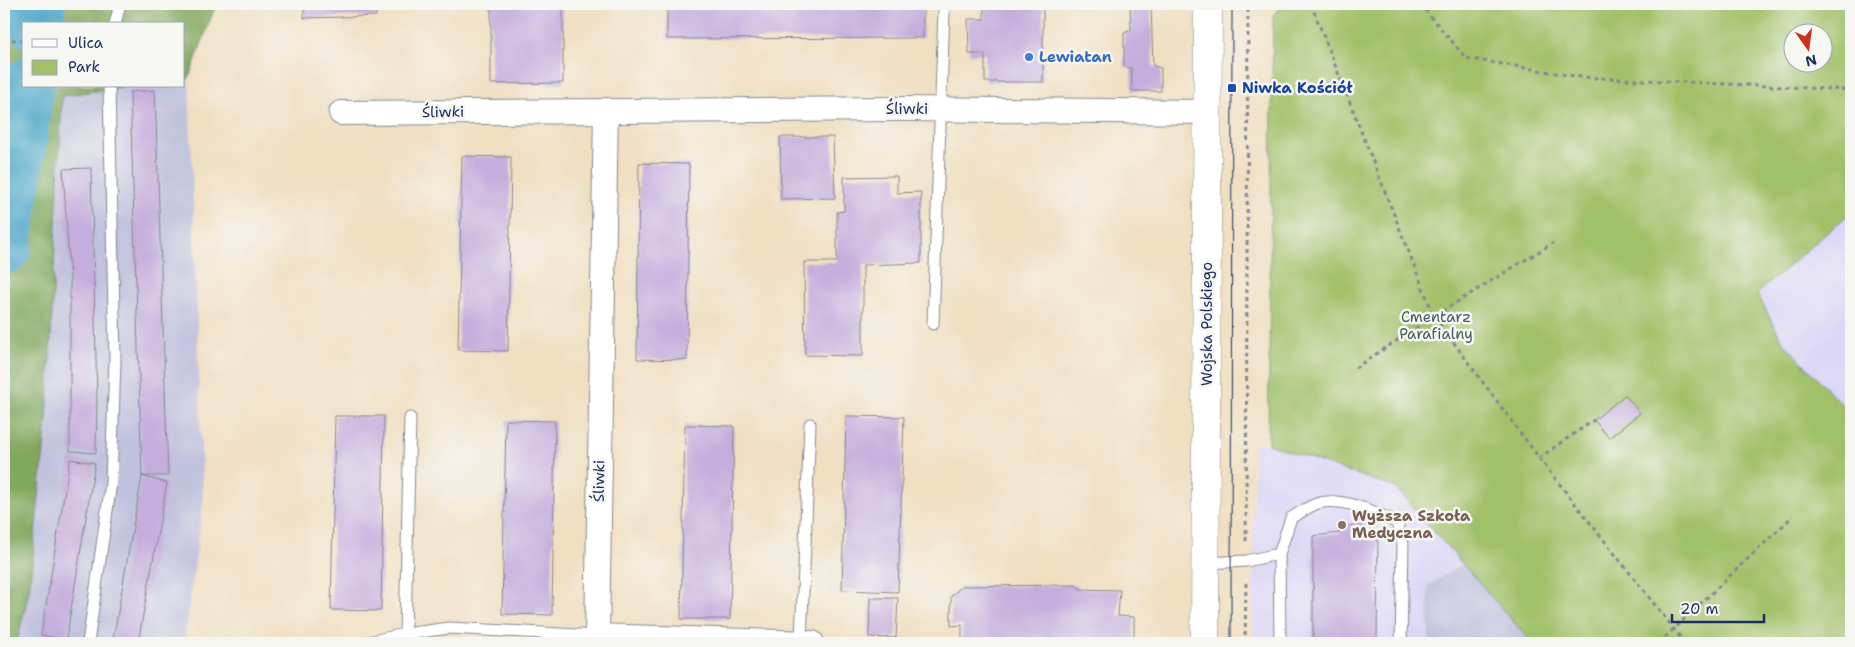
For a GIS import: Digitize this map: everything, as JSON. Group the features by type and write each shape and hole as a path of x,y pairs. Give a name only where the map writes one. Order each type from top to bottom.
{"main road":[{"name":"Wojska Polskiego","path":"1205,643 1208,4"}],"street":[{"name":"Śliwki","path":"341,113 606,110 1208,112"},
{"name":"Śliwki","path":"597,636 606,110"},
{"path":"597,636 807,642"}],"lane":[{"path":"116,22 120,4"},
{"path":"933,324 944,10"},
{"path":"88,643 112,483 116,360 109,88"},
{"path":"405,634 410,418"},
{"path":"807,642 810,424"},
{"path":"1280,643 1279,554 1291,518 1318,503 1346,504 1375,511 1397,523 1403,544 1401,643"},
{"path":"1206,563 1246,561 1279,554"},
{"path":"363,643 405,634 449,628 597,636"}],"path":[{"path":"1245,643 1248,4"},
{"path":"1311,4 1434,316 1539,458 1685,643"},
{"path":"1420,4 1466,58 1580,77 1851,90"},
{"path":"4,39 22,41"},
{"path":"1355,368 1434,316 1553,243"},
{"path":"1539,458 1594,420"},
{"path":"1659,643 1793,516"},
{"path":"1558,639 1563,643"}],"shaded area":[{"path":"185,78 189,78 203,503 184,643 17,643 29,591 47,420 62,96 115,88 185,88"},
{"path":"1850,212 1851,414 1783,342 1757,293"},
{"name":"Wyższa Szkoła Medyczna","path":"1254,443 1268,444 1396,487 1464,563 1428,586 1429,643 1253,643"},
{"path":"1464,563 1532,643 1429,643 1428,586"}],"green space":[{"path":"4,4 216,4 189,78 185,78 185,22 22,22 22,88 115,88 62,96 47,420 29,591 17,643 4,643"},
{"name":"Cmentarz Parafialny","path":"1285,4 1851,4 1851,212 1757,293 1783,342 1851,414 1851,643 1532,643 1396,488 1268,444 1273,15"}],"building":[{"path":"304,4 376,4 376,16 304,18"},
{"path":"491,4 563,4 563,83 491,84"},
{"path":"667,4 923,4 923,38 667,39"},
{"path":"984,4 1043,4 1043,82 985,82 985,54 969,54 968,19 984,19"},
{"path":"1130,4 1151,4 1153,66 1161,68 1161,91 1132,91 1131,68 1124,67 1124,33 1131,30"},
{"path":"155,90 168,476 142,476 130,92"},
{"path":"780,137 833,137 835,198 781,199"},
{"path":"462,156 511,157 508,351 458,350"},
{"path":"639,163 689,164 687,360 637,359"},
{"path":"91,168 97,398 96,453 70,451 70,280 63,169"},
{"path":"897,176 897,193 921,192 921,263 863,265 863,356 805,355 804,262 837,262 837,212 844,211 844,177"},
{"path":"1625,395 1640,413 1609,438 1594,420"},
{"path":"335,416 384,416 381,611 331,610"},
{"path":"846,416 904,417 898,592 842,590"},
{"path":"506,420 555,421 552,615 502,614"},
{"path":"685,425 734,426 730,619 681,619"},
{"path":"70,459 95,463 66,640 41,635"},
{"path":"142,476 167,483 138,643 131,643 113,640"},
{"path":"1339,525 1364,526 1364,533 1375,533 1378,536 1377,643 1313,643 1313,536 1339,533"},
{"path":"1076,585 1080,589 1120,590 1118,616 1134,617 1134,643 962,643 962,625 951,626 951,596 962,586"},
{"path":"870,598 898,598 896,638 869,637"}],"waterway":[{"path":"36,22 38,4"},
{"path":"4,247 27,88"}],"tram line":[{"path":"1231,643 1232,4"}],"place":[{"name":"Lewiatan","path":"1029,57"},
{"name":"Niwka Kościół","path":"1232,88"},
{"name":"Wyższa Szkoła Medyczna","path":"1342,525"}]}
